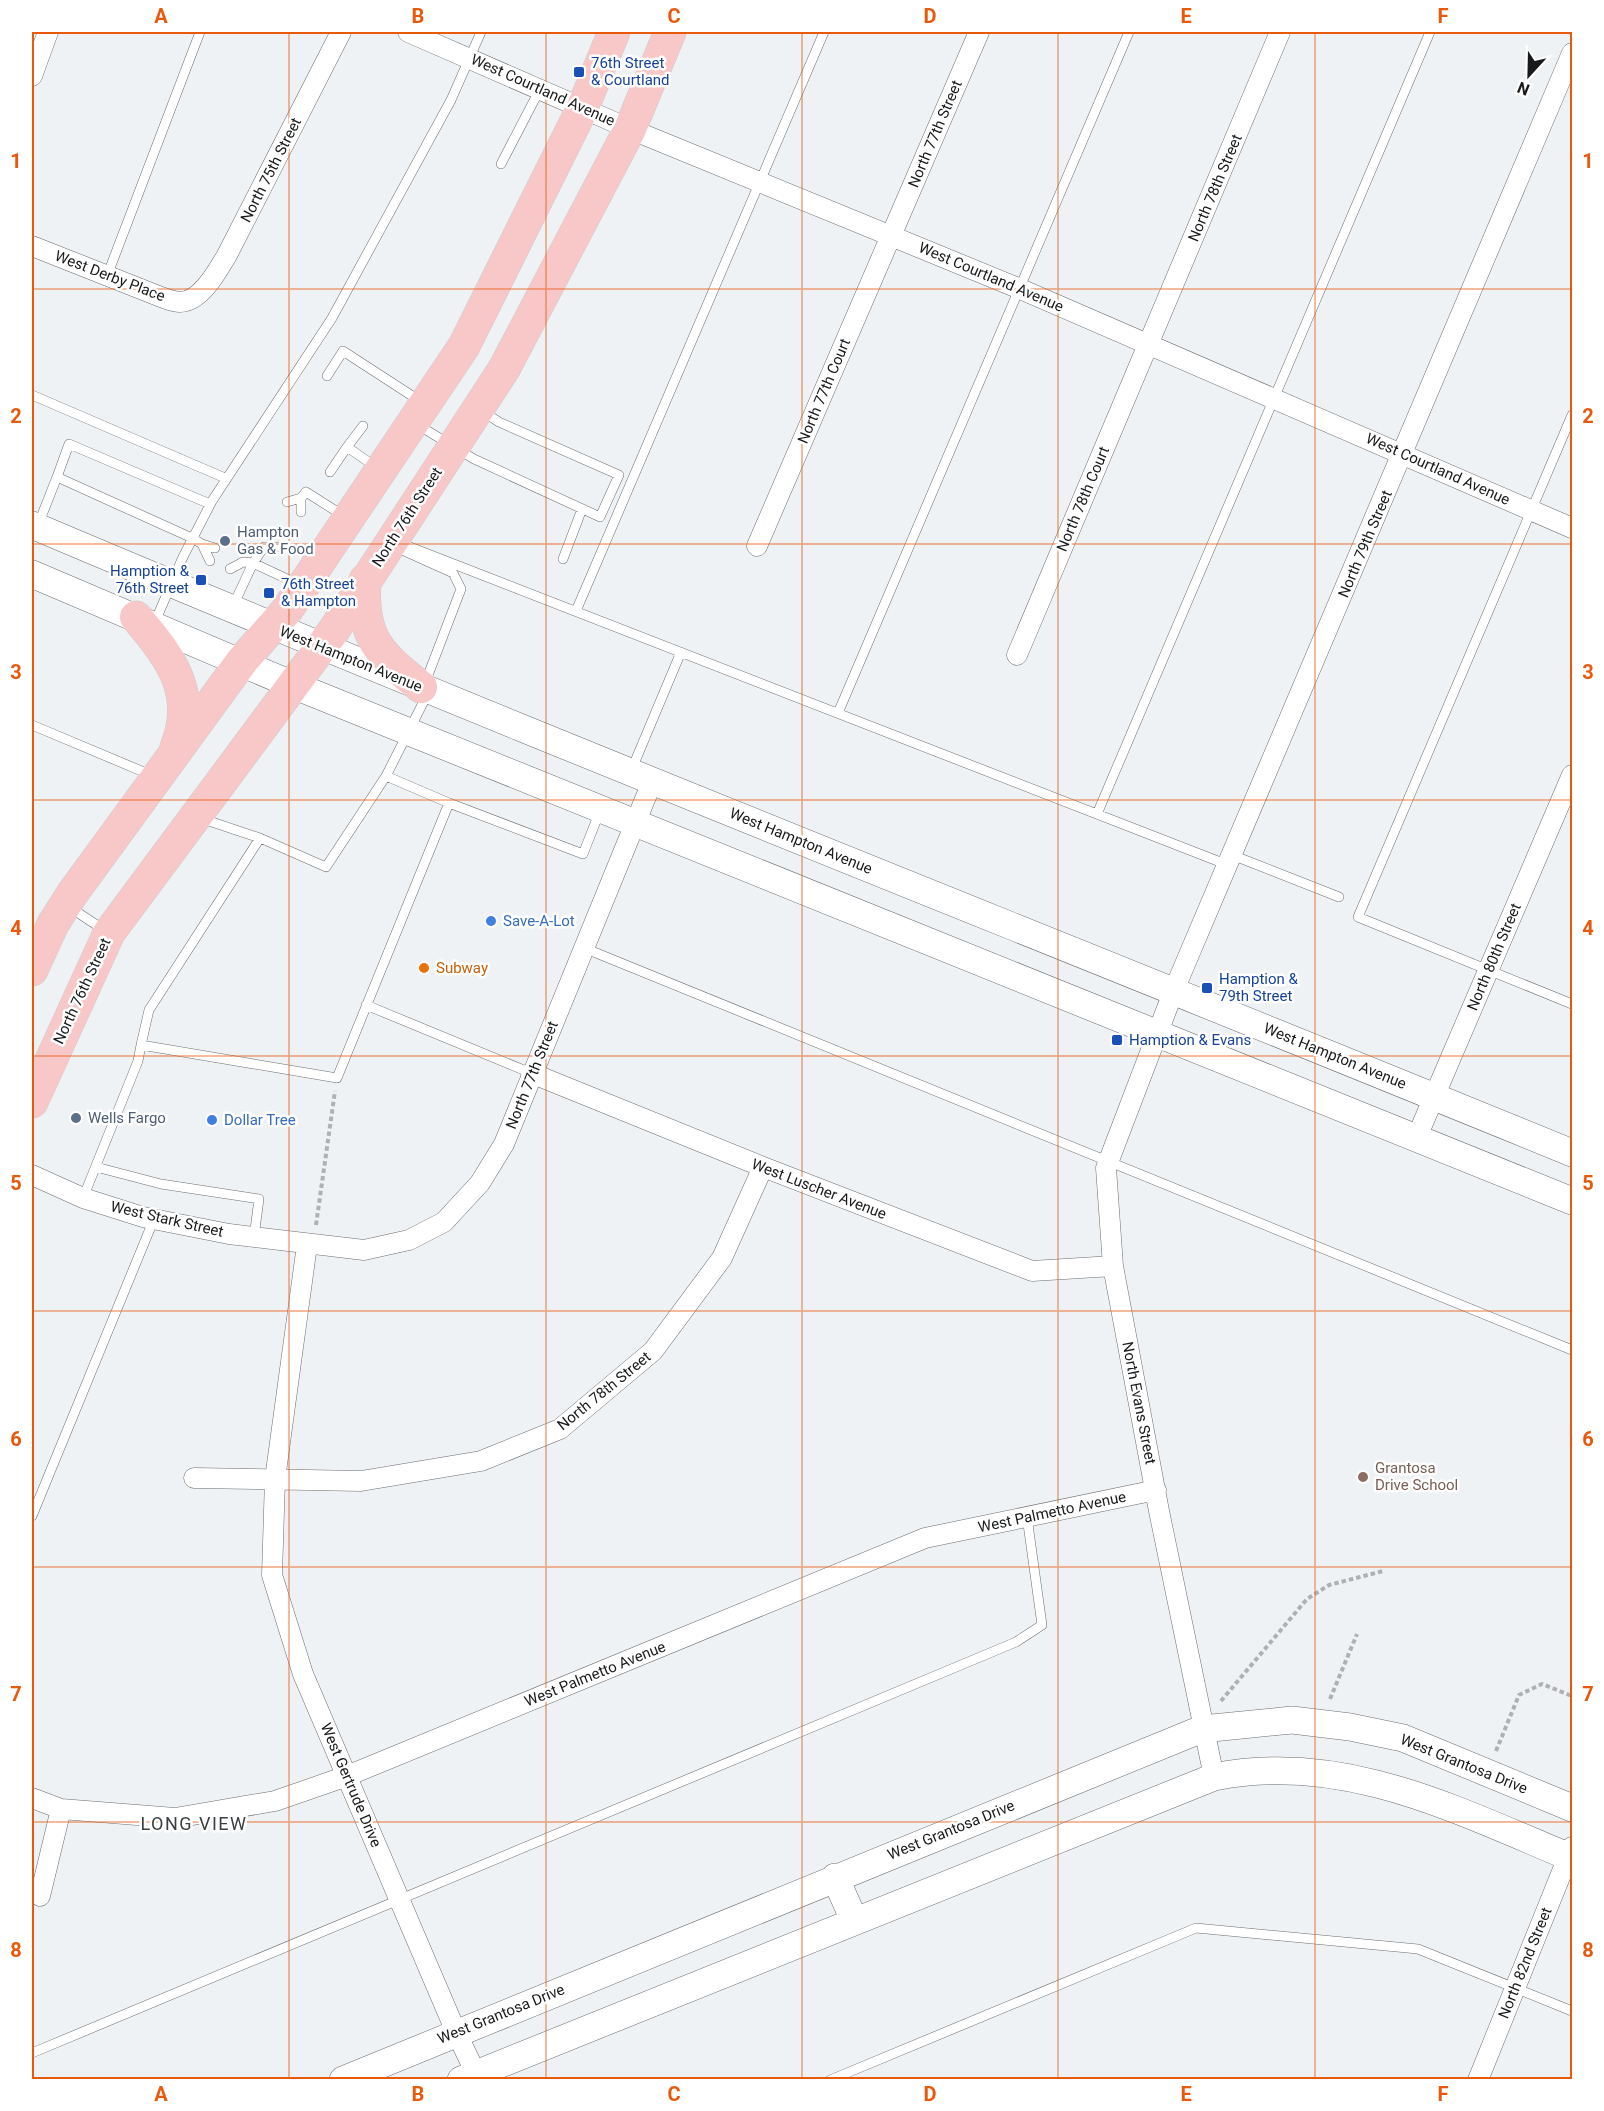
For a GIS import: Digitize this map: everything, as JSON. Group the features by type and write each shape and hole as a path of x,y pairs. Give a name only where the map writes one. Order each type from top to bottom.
{"main road":[{"path":"32,970 65,904 242,661 274,627 464,346 583,107 614,32"},
{"name":"North 76th Street","path":"32,1102 109,933 321,647 504,369 630,129 670,32"},
{"name":"West Hampton Avenue","path":"34,526 321,647 1174,990 1572,1154"},
{"path":"32,574 242,661 293,685 1572,1201"},
{"path":"365,580 367,619 375,644 395,667 424,689"},
{"path":"145,621 170,660 182,695 183,726 163,770"},
{"name":"West Grantosa Drive","path":"343,2079 1203,1729 1292,1720 1350,1727 1403,1738 1572,1808"},
{"path":"472,2077 854,1920 1214,1777 1264,1771 1299,1770 1347,1775 1394,1787 1571,1853"},
{"path":"835,1877 854,1920"}],"street":[{"path":"32,76 48,32"},
{"name":"North 75th Street","path":"189,300 213,277 227,255 340,32"},
{"name":"West Courtland Avenue","path":"408,32 630,129 1018,288 1572,528"},
{"name":"North 77th Street","path":"891,236 979,32"},
{"name":"North 78th Street","path":"1149,344 1280,32"},
{"name":"North 79th Street","path":"1158,1034 1174,990 1572,53"},
{"name":"North 77th Court","path":"757,546 891,236"},
{"name":"West Derby Place","path":"32,246 161,297 181,302 189,300"},
{"name":"North 78th Court","path":"1017,655 1149,344"},
{"name":"North 80th Street","path":"1416,1139 1572,776"},
{"name":"North 77th Street","path":"307,1245 364,1250 409,1240 444,1222 480,1183 504,1144 531,1073 637,822 641,777"},
{"name":"North Evans Street","path":"1158,1034 1106,1168 1113,1266 1214,1777"},
{"name":"West Luscher Avenue","path":"531,1073 763,1167 1032,1271 1113,1266"},
{"name":"North 78th Street","path":"274,1479 361,1481 481,1461 560,1429 653,1351 722,1258 763,1167"},
{"name":"West Stark Street","path":"32,1175 83,1198 154,1219 307,1245"},
{"name":"West Gertrude Drive","path":"307,1245 274,1479 272,1575 303,1674 456,2032 472,2077"},
{"path":"194,1478 274,1479"},
{"name":"West Palmetto Avenue","path":"32,1798 61,1809 175,1818 275,1801 347,1776 925,1538 1156,1490"},
{"path":"40,1896 61,1809"},
{"name":"North 82nd Street","path":"1478,2079 1571,1853"}],"lane":[{"path":"107,276 200,32"},
{"path":"145,621 171,584 192,538 225,478 332,318 431,137 481,32"},
{"path":"576,611 824,32"},
{"path":"838,713 1129,32"},
{"path":"1097,814 1430,32"},
{"path":"501,164 540,89"},
{"path":"327,376 343,351 419,413 452,447 600,517 619,475 499,422 478,408"},
{"path":"32,395 225,478"},
{"path":"1572,415 1358,917 1572,1004"},
{"path":"330,472 363,426"},
{"path":"34,526 57,477 69,444 210,504"},
{"path":"347,447 380,471"},
{"path":"57,477 215,548"},
{"path":"301,512 302,498 306,492 348,519"},
{"path":"287,502 302,498"},
{"path":"563,559 582,509"},
{"path":"231,609 248,563 264,542 277,547"},
{"path":"390,542 576,611 1097,814 1339,897"},
{"path":"195,816 260,838 326,867 386,776 411,732 424,689 461,589 453,573 390,542"},
{"path":"202,544 210,561"},
{"path":"235,556 303,586"},
{"path":"230,569 248,563"},
{"path":"641,777 681,652"},
{"path":"32,725 163,770"},
{"path":"386,776 449,803 583,854 602,808"},
{"path":"141,1045 337,1078 449,803"},
{"path":"83,1198 138,1061 149,1010 260,838"},
{"path":"65,904 109,933"},
{"path":"584,948 1572,1350"},
{"path":"366,1005 531,1073"},
{"path":"96,1167 161,1184 259,1199 254,1237"},
{"path":"32,1516 154,1219"},
{"path":"32,2053 1016,1642 1042,1625 1027,1517"},
{"path":"830,2079 1196,1928 1418,1948 1572,2011"}],"path":[{"path":"316,1225 337,1078"},
{"path":"1221,1701 1307,1599 1318,1590 1383,1571"},
{"path":"1330,1699 1357,1634"},
{"path":"1496,1751 1519,1695 1542,1684 1572,1696"}],"place":[{"name":"76th Street & Courtland","path":"579,72"},
{"name":"Hampton Gas & Food","path":"225,541"},
{"name":"Hamption & 76th Street","path":"201,580"},
{"name":"76th Street & Hampton","path":"269,593"},
{"name":"Save-A-Lot","path":"491,921"},
{"name":"Subway","path":"424,968"},
{"name":"Hamption & 79th Street","path":"1207,988"},
{"name":"Hamption & Evans","path":"1117,1040"},
{"name":"Wells Fargo","path":"76,1118"},
{"name":"Dollar Tree","path":"212,1120"},
{"name":"Grantosa Drive School","path":"1363,1477"}],"district":[{"name":"LONG VIEW","path":"194,1823"}]}
